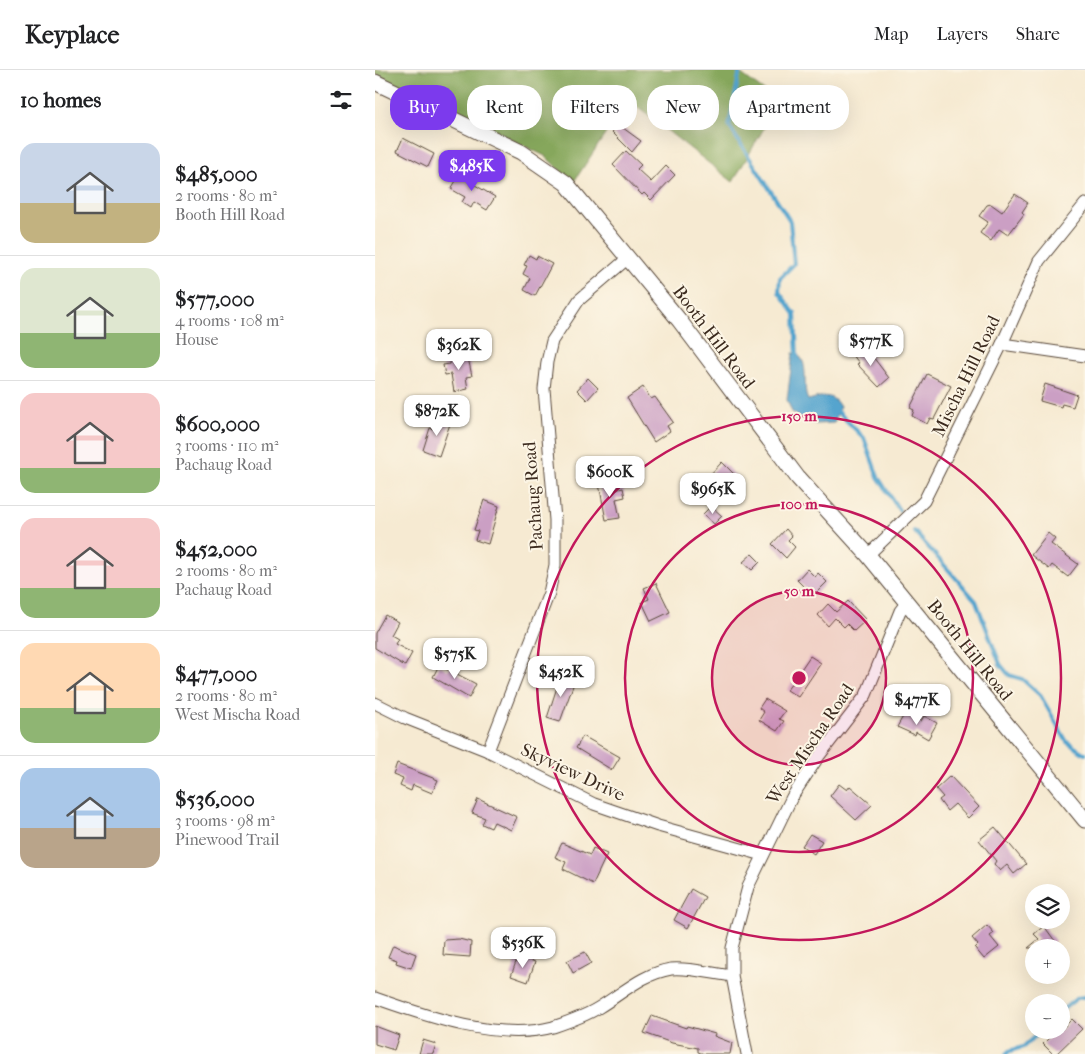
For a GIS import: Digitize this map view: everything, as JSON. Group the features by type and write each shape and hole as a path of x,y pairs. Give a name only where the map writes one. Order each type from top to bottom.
{"street":[{"name":"Booth Hill Road","path":"375,82 521,152 565,183 679,320 798,478 868,554 1085,820"},
{"name":"Mischa Hill Road","path":"868,554 924,501 1002,344 1039,261 1085,204"},
{"name":"Pachaug Road","path":"487,751 549,593 555,565 555,520 544,389 550,348 579,300 628,258"},
{"path":"1002,344 1085,356"},
{"name":"West Mischa Road","path":"747,1054 732,976 732,948 748,887 792,797 819,756 866,695 900,611 907,602"},
{"name":"Skyview Drive","path":"375,703 405,718 487,751 594,804 658,826 763,855"},
{"path":"375,998 450,1020 494,1030 533,1031 569,1022 597,1009 644,977 658,972 674,969 732,976"}],"green space":[{"path":"375,70 736,70 756,85 729,85 729,130 763,130 733,182 666,130 719,130 719,85 647,85 647,115 637,107 637,85 552,85 552,130 608,130 573,183 545,156 491,130 542,130 542,85 467,85 467,118 457,114 457,85 398,85 375,74"}],"water":[{"path":"793,353 799,356 804,366 808,400 826,396 837,402 840,407 834,423 816,424 807,422 792,412 787,400"}],"building":[{"path":"614,130 626,130 641,141 632,152 612,132"},
{"path":"403,138 434,154 428,167 397,151"},
{"path":"626,151 641,165 637,169 651,182 666,166 675,175 651,200 644,193 642,195 613,165"},
{"path":"462,171 473,178 470,182 495,197 487,210 474,202 471,208 462,202 465,197 451,189"},
{"path":"1015,194 1028,203 1022,212 1024,214 1008,235 999,229 991,241 980,233 988,222 979,216 987,205 991,204 1002,212"},
{"path":"529,255 536,259 537,256 552,264 535,296 524,290 530,278 523,274 527,266 524,265"},
{"path":"860,347 868,356 870,353 889,378 879,387 857,364 859,363 852,354"},
{"path":"454,353 459,355 467,353 472,376 466,377 468,389 454,392 451,374 445,375 443,365 450,364 448,354"},
{"path":"927,374 951,386 934,419 930,418 927,424 912,416 914,410 910,408"},
{"path":"588,378 598,388 587,400 577,390"},
{"path":"1045,384 1077,395 1073,407 1062,404 1061,407 1040,401"},
{"path":"643,387 651,399 655,397 673,422 667,426 670,431 654,442 627,398"},
{"path":"437,417 451,421 439,456 423,450 430,428 433,429"},
{"path":"722,462 737,477 714,496 705,487 710,483 706,479"},
{"path":"612,476 615,490 623,488 625,497 616,499 620,518 606,520 598,479"},
{"path":"484,500 499,506 488,544 475,540 478,531 474,530"},
{"path":"711,506 722,516 714,524 703,514"},
{"path":"786,529 792,536 788,540 795,547 786,558 772,544"},
{"path":"1048,533 1055,539 1051,544 1078,564 1068,577 1052,565 1049,569 1031,555"},
{"path":"752,554 760,562 752,570 743,562"},
{"path":"807,569 815,577 818,573 827,582 813,596 797,580"},
{"path":"656,583 670,612 651,621 642,602 649,599 644,588"},
{"path":"848,601 866,620 854,631 847,624 844,627 835,618 828,626 818,615 828,604 836,612"},
{"path":"385,615 398,622 391,635 398,639 395,644 412,653 405,666 375,648 375,633"},
{"path":"810,656 821,663 798,697 787,690"},
{"path":"439,665 448,670 451,665 460,669 457,674 476,684 469,698 433,677"},
{"path":"561,675 575,680 560,722 547,718"},
{"path":"765,699 785,711 779,719 784,721 777,731 759,720 764,712 759,708"},
{"path":"905,713 921,721 924,716 937,723 928,739 916,732 915,735 897,727"},
{"path":"583,736 620,757 612,770 576,748"},
{"path":"397,764 438,780 432,793 413,785 411,791 400,786 403,779 393,775"},
{"path":"950,776 979,807 968,818 955,804 947,811 939,800 943,797 936,789"},
{"path":"839,784 847,790 850,786 872,805 856,820 830,796"},
{"path":"478,799 517,817 511,830 494,822 491,828 482,824 485,818 472,813"},
{"path":"995,827 1026,864 1014,874 1007,865 1000,871 994,864 996,861 979,840"},
{"path":"810,834 822,841 814,854 802,846"},
{"path":"562,843 590,855 593,848 607,854 593,884 563,869 566,862 555,857"},
{"path":"691,889 705,897 688,928 674,920"},
{"path":"987,925 994,933 990,936 999,947 984,959 975,948 978,945 972,938"},
{"path":"1040,929 1046,929 1054,939 1039,939 1034,934"},
{"path":"459,939 471,942 470,957 443,955 444,940"},
{"path":"393,945 416,954 411,968 396,963 397,960 388,957"},
{"path":"585,952 591,963 573,973 567,961"},
{"path":"518,956 535,962 528,982 511,976"},
{"path":"652,1016 686,1028 687,1026 715,1034 714,1036 732,1043 730,1054 704,1054 698,1052 698,1048 672,1043 644,1033"},
{"path":"1072,1019 1082,1029 1056,1054 1053,1054 1043,1044 1048,1039 1070,1039 1070,1021"},
{"path":"375,1026 399,1035 394,1050 375,1044"},
{"path":"423,1040 436,1044 433,1054 419,1054"}],"waterway":[{"path":"740,70 729,126 790,221 794,264 780,278 779,292 795,314 797,357"},
{"path":"836,410 864,438 878,477 899,510"},
{"path":"914,531 976,601 1000,664 1009,675 1022,679 1040,695 1067,742 1085,754"},
{"path":"1070,1004 1077,998 1085,997"},
{"path":"1006,1054 1009,1051 1023,1047 1032,1039"}]}
